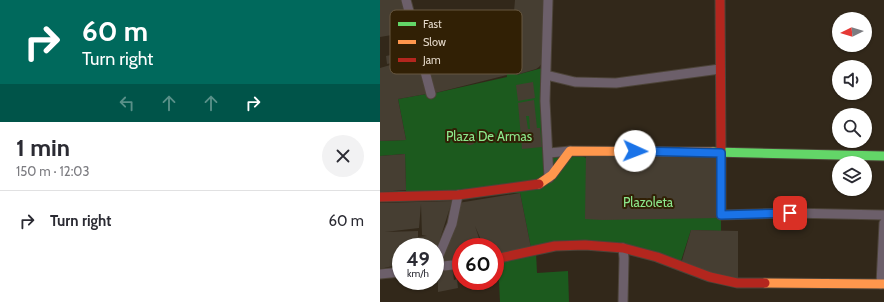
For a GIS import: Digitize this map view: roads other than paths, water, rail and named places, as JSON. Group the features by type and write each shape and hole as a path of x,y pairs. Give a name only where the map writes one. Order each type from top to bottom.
{"street":[{"path":"406,0 409,10"},
{"path":"548,0 545,101 549,178"},
{"path":"720,0 721,215 790,213 884,215"},
{"path":"546,74 575,82 616,83 720,69"},
{"path":"426,74 431,94"},
{"path":"548,153 570,151 884,156"},
{"path":"380,197 458,195 543,183 549,178 570,151"},
{"path":"444,244 452,224 458,195"},
{"path":"504,257 555,246 585,245 623,248 657,257 710,277 737,283 883,284 884,223"},
{"path":"623,248 623,302"},
{"path":"380,274 392,273"}],"park label":[{"name":"Plaza De Armas","path":"489,136"},
{"name":"Plazoleta","path":"648,202"}]}
